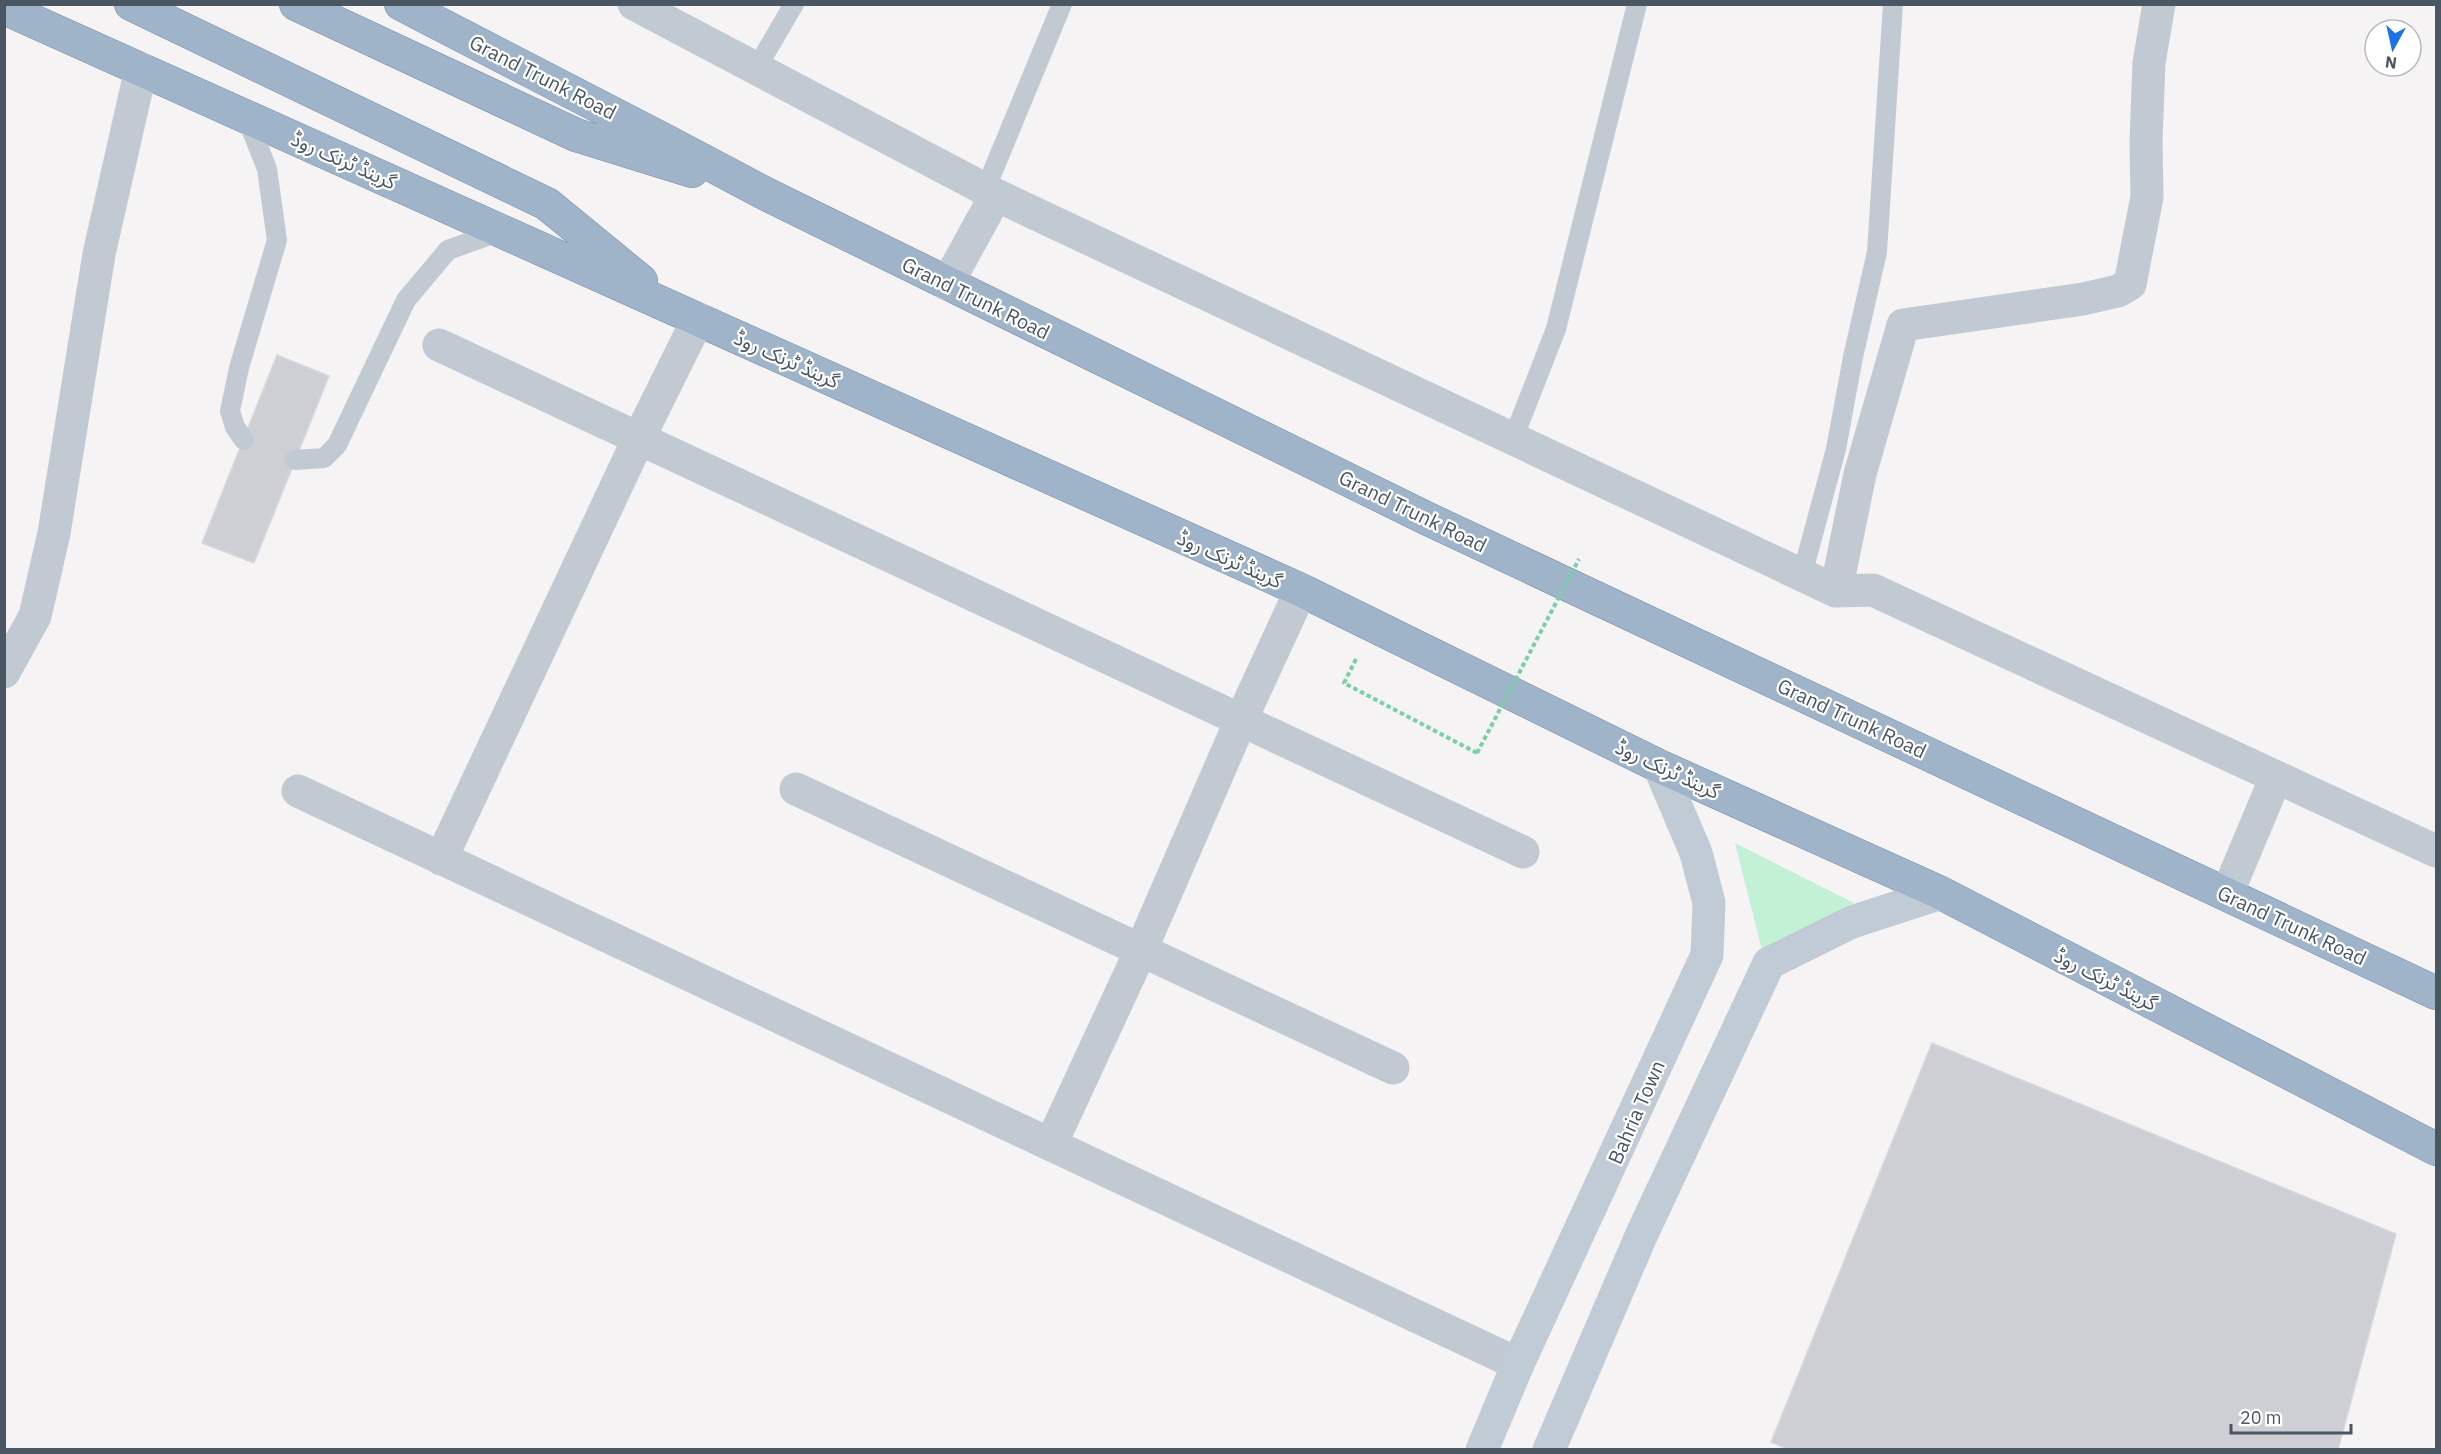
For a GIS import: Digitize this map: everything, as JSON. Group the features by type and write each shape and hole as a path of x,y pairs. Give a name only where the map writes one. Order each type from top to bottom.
{"highway":[{"path":"131,4 547,204 687,314"},
{"path":"296,4 576,135 766,195"},
{"name":"Grand Trunk Road","path":"401,4 656,135 766,195 1428,519 2436,993"},
{"name":"گرینڈ ٹرنک روڈ","path":"4,8 1300,590 1659,766 1941,893 2436,1149"}],"main road":[{"name":"Bahria Town","path":"1482,1449 1518,1364 1707,955 1709,903 1696,853 1659,766"},
{"path":"1549,1449 1641,1236 1769,963 1852,922 1941,893"}],"street":[{"path":"634,4 991,192 1836,591 1873,590 2436,851"},
{"path":"1836,591 1860,474 1903,325 2082,299 2118,291 2130,284 2147,197 2145,141 2149,63 2159,4"},
{"path":"4,672 35,616 54,533 99,254 141,69"},
{"path":"947,284 991,192"},
{"path":"441,859 639,438 687,314"},
{"path":"439,345 1523,852"},
{"path":"1051,1144 1141,950 1300,590"},
{"path":"2227,894 2276,777"},
{"path":"796,789 1393,1068"},
{"path":"298,791 1518,1364"}],"lane":[{"path":"756,69 794,4"},
{"path":"991,192 1062,4"},
{"path":"1513,439 1556,329 1637,4"},
{"path":"1802,575 1836,449 1853,357 1877,252 1893,4"},
{"path":"244,440 235,428 230,411 239,368 277,240 267,169 246,116"},
{"path":"295,460 324,458 337,445 406,300 448,250 501,231"}],"path":[{"path":"1344,683 1477,753 1579,559"}],"green space":[{"path":"1735,843 1854,903 1762,950"}],"building":[{"path":"277,355 329,376 254,563 202,543"},
{"path":"1932,1043 2396,1234 2338,1450 1789,1450 1771,1442"}]}
